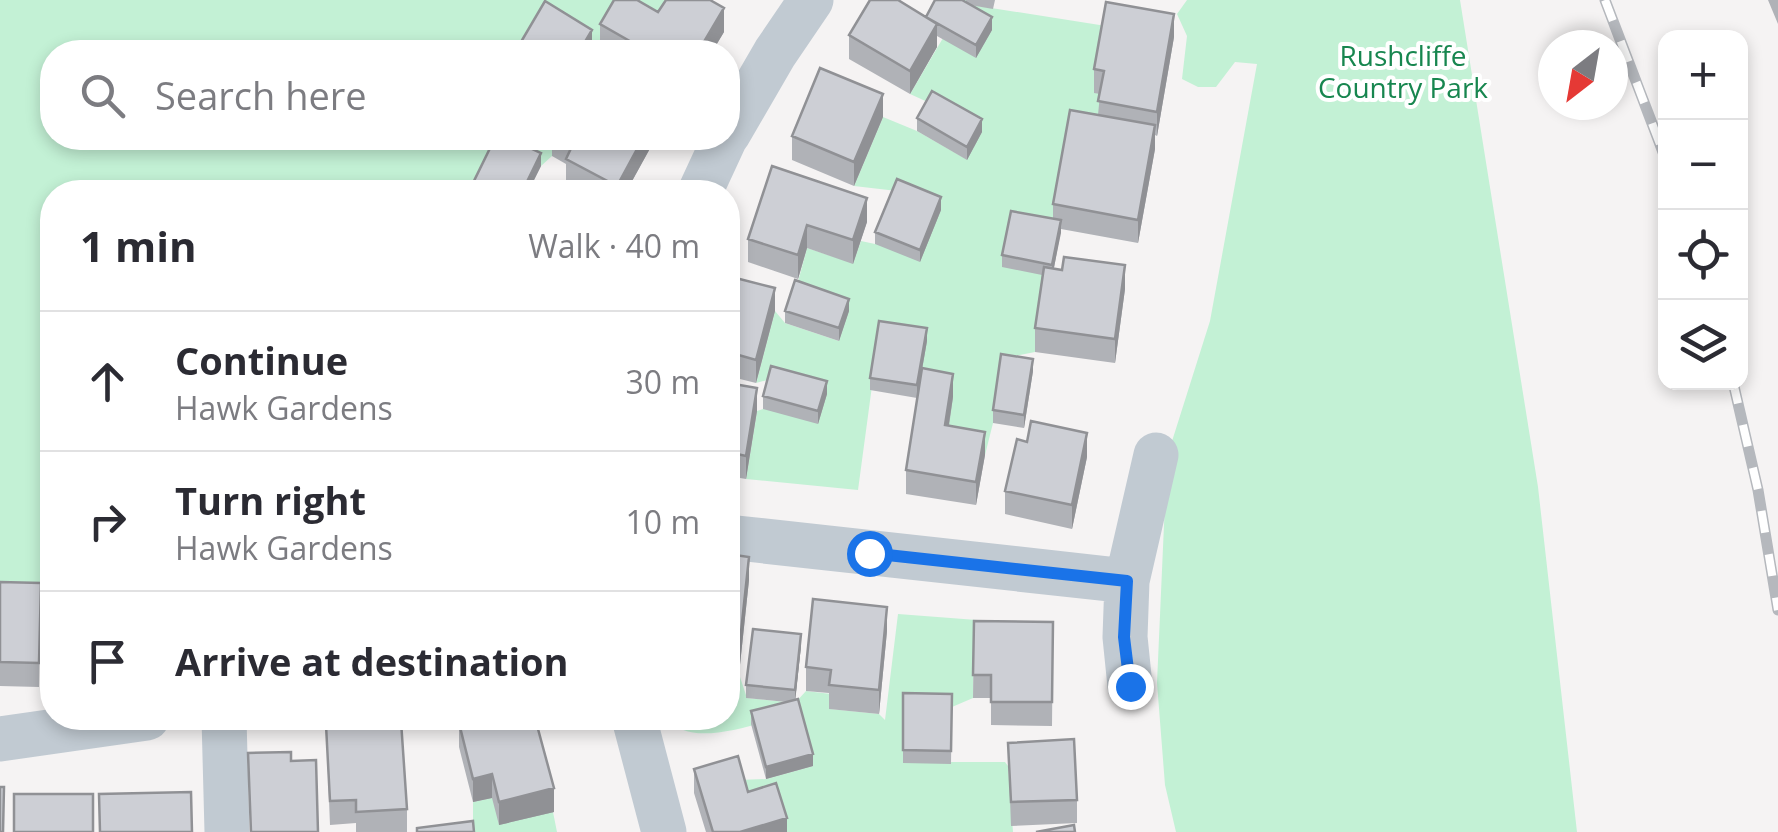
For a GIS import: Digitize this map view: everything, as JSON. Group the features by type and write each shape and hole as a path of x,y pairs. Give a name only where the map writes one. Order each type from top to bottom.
{"street":[{"path":"740,112 811,0"},
{"path":"706,180 720,150"},
{"path":"1130,686 1124,637 1127,581 1156,455"},
{"path":"740,538 1127,581"},
{"path":"0,739 63,730"},
{"path":"224,730 227,832"},
{"path":"637,730 664,832"}],"green space":[{"path":"0,0 669,0 658,36 620,14 604,40 588,40 545,14 529,40 40,40 40,150 555,150 541,166 505,180 40,180 40,607 0,605"},
{"path":"939,0 967,0 966,4 1106,26 1104,95 1097,138 1071,133 1052,277 1044,290 1035,352 1004,358 985,455 945,449 923,392 917,398 926,341 879,334 858,490 746,479 757,411 763,409 771,379 756,383 775,311 785,323 839,341 795,293 807,248 853,263 861,241 875,244 897,191 854,186 883,117 966,159 932,104 910,94 943,38"},
{"name":"Rushcliffe Country Park","path":"1187,0 1460,0 1538,487 1577,832 1176,832 1165,785 1157,683 1167,457 1210,321 1257,64 1235,62 1216,87 1198,87 1182,79 1187,36 1177,14"},
{"path":"898,614 1003,622 974,645 973,698 952,707 903,706 903,762 1005,762 1013,832 784,832 748,815 738,780 766,779 813,766 798,712 740,728 740,677 747,698 795,703 806,691 831,694 830,709 879,714 885,720"},
{"path":"685,730 733,730 710,733"},
{"path":"492,798 553,812 557,832 473,832 473,802"}],"building":[{"path":"614,0 637,0 658,12 666,0 710,0 724,8 705,40 628,40 600,24"},
{"path":"870,0 898,0 937,24 910,71 849,35"},
{"path":"935,0 962,0 992,17 976,45 926,17"},
{"path":"545,1 592,30 586,40 522,40"},
{"path":"1106,2 1174,14 1157,112 1098,101 1104,71 1094,69"},
{"path":"820,68 883,94 854,162 792,136"},
{"path":"932,91 982,119 967,147 917,118"},
{"path":"1070,110 1155,125 1138,220 1053,204"},
{"path":"489,150 541,153 528,180 474,180"},
{"path":"570,150 636,150 620,180 606,180 566,159"},
{"path":"772,166 867,198 853,240 807,225 798,255 748,239"},
{"path":"897,179 941,197 920,250 875,232"},
{"path":"1011,211 1061,220 1052,265 1002,255"},
{"path":"1064,257 1125,265 1115,339 1035,328 1044,267 1062,270"},
{"path":"740,279 775,288 756,360 740,355"},
{"path":"795,280 849,299 839,328 785,311"},
{"path":"879,321 927,328 917,385 870,378"},
{"path":"1001,354 1033,359 1024,415 993,410"},
{"path":"771,366 827,381 818,411 763,396"},
{"path":"922,368 953,374 945,425 985,432 976,482 906,470"},
{"path":"740,385 757,388 746,456 740,455"},
{"path":"1031,421 1087,433 1072,505 1005,491 1017,439 1027,442"},
{"path":"740,556 749,557 740,642"},
{"path":"0,582 40,583 39,663 0,662"},
{"path":"813,599 887,607 879,690 829,685 831,670 806,667"},
{"path":"974,621 1053,622 1052,702 991,702 991,675 973,675"},
{"path":"753,629 801,634 795,690 746,685"},
{"path":"903,693 952,694 951,751 903,750"},
{"path":"798,699 813,754 766,767 751,711"},
{"path":"326,730 402,730 407,809 356,812 356,800 330,801"},
{"path":"461,730 538,730 554,788 499,802 492,774 473,779"},
{"path":"1074,739 1077,800 1011,802 1008,743"},
{"path":"291,752 291,761 316,760 318,832 251,832 248,753"},
{"path":"738,756 748,792 776,783 787,818 740,832 713,832 694,769"},
{"path":"0,787 4,787 3,832 0,832"},
{"path":"191,792 192,832 100,832 99,794"},
{"path":"14,794 93,794 93,832 14,832"},
{"path":"473,821 474,832 417,832 417,828"},
{"path":"1074,825 1075,832 1036,832"}],"railway":[{"path":"1605,0 1658,139"},
{"path":"1735,390 1758,490 1778,610"}],"route":[{"path":"869,553 1127,581 1124,637 1130,686"}]}
